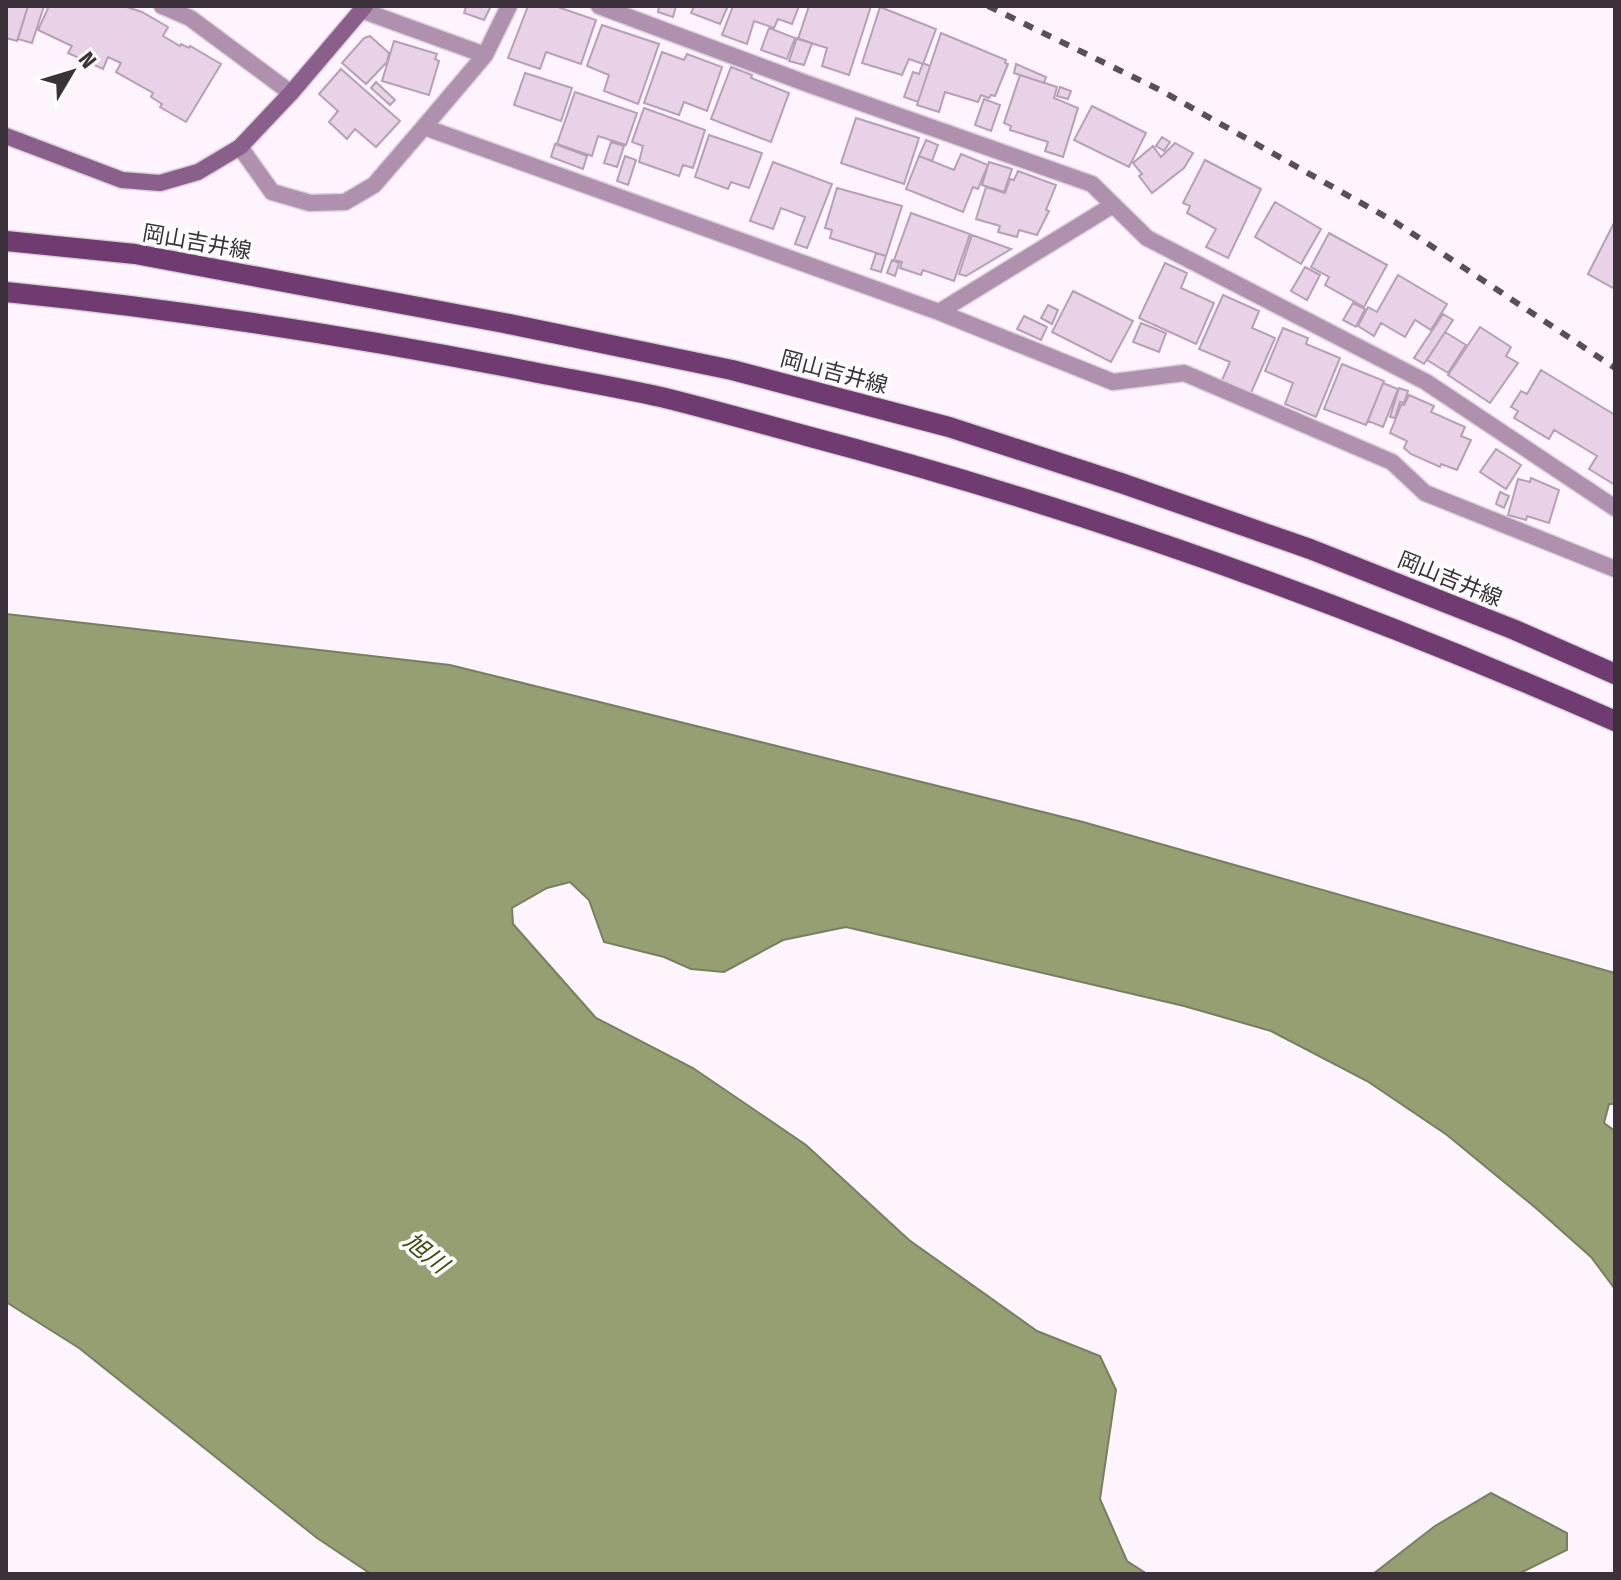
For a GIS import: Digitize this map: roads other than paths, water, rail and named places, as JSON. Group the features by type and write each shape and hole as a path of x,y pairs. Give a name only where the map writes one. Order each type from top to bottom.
{"main road":[{"name":"岡山吉井線","path":"6,241 135,254 519,326 732,370 949,427 1310,549 1515,630 1615,674"},
{"path":"6,292 139,305 402,347 662,397 891,458 1073,513 1278,584 1493,668 1615,721"}],"street":[{"path":"162,6 190,18 291,93"},
{"path":"240,147 272,192 310,203 345,202 374,185 485,55 509,6"},
{"path":"599,6 1092,184 1147,238 1426,382 1615,508"},
{"path":"6,136 122,180 160,183 198,172 240,147 291,93 363,8 485,55"},
{"path":"424,127 939,312 1113,382 1184,373 1392,462 1425,493 1615,569"},
{"path":"939,312 1113,205"}],"water":[{"name":"旭川","path":"6,614 450,665 1083,822 1615,973 1615,1104 1609,1104 1604,1123 1615,1131 1615,1289 1591,1257 1447,1135 1367,1081 1271,1031 1184,1006 846,927 783,940 724,972 691,969 664,957 604,942 589,900 570,882 547,888 512,908 513,924 596,1018 693,1068 806,1145 909,1240 1037,1331 1100,1356 1116,1390 1100,1499 1127,1561 1147,1574 371,1574 317,1538 79,1348 6,1302"},
{"path":"1491,1493 1567,1533 1567,1550 1518,1574 1373,1574 1435,1526"}],"railway":[{"path":"988,6 1162,91 1395,222 1615,368"}]}
